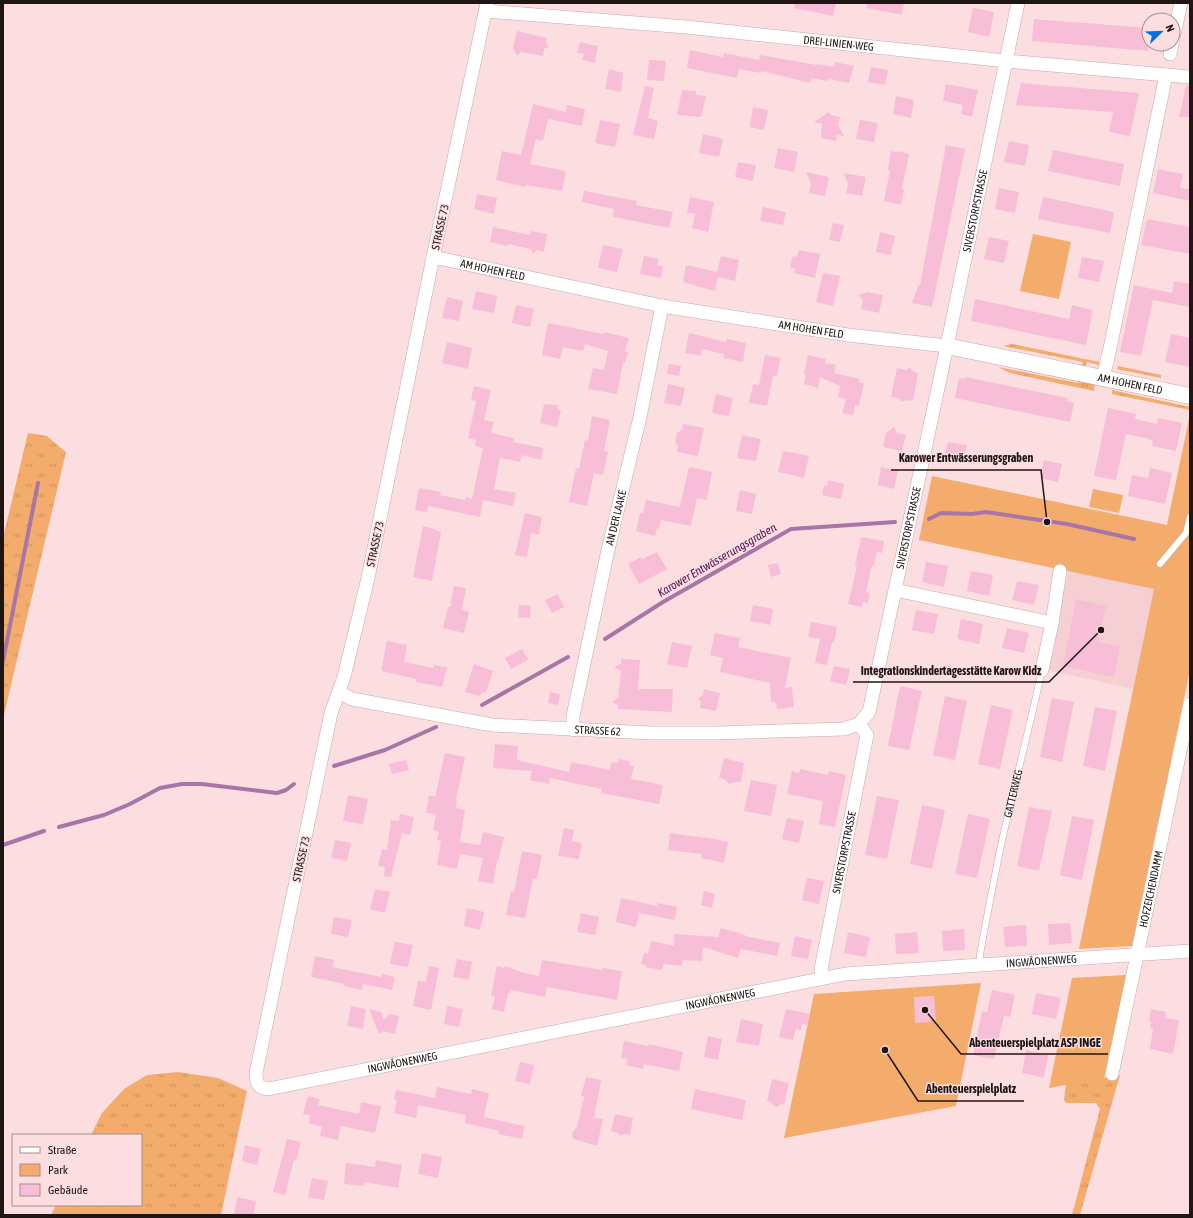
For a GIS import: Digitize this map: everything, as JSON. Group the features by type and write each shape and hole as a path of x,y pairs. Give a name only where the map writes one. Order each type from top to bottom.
{"street":[{"name":"SIVERSTORPSTRASSE","path":"823,978 821,969 867,735 859,724 869,712 1018,3"},
{"name":"DREI-LINIEN-WEG","path":"487,7 1006,61 1190,77"},
{"name":"STRASSE 73","path":"257,1083 256,1073 331,713 344,677 368,578 433,257 487,7"},
{"path":"1103,378 1166,75"},
{"name":"AM HOHEN FELD","path":"433,257 662,306 848,335 947,346 1190,396"},
{"name":"AN DER LAAKE","path":"573,730 573,716 603,572 640,417 662,306"},
{"name":"GATTERWEG","path":"1042,670 1052,623 1060,571"},
{"path":"895,590 1052,623"},
{"name":"STRASSE 62","path":"339,692 352,699 492,726 650,733 718,733 844,728 859,724"},
{"name":"HOFZEICHENDAMM","path":"1112,1074 1190,704"},
{"name":"INGWÄONENWEG","path":"257,1083 268,1089 845,974 1190,951"}],"lane":[{"path":"1160,564 1186,533 1190,517"},
{"name":"GATTERWEG","path":"980,965 980,955 1000,851 1025,743 1031,724 1042,670"}],"shaded area":[{"path":"1068,571 1154,589 1133,689 1047,670"}],"green space":[{"path":"1033,234 1071,242 1059,299 1020,291"},
{"path":"1012,344 1099,362 1099,365 1087,362 1085,367 1082,366 1083,362 1003,346"},
{"path":"1118,366 1161,375 1161,378 1117,369"},
{"path":"998,367 1078,383 1079,380 1095,383 1094,391 1010,373"},
{"path":"1112,390 1190,407 1190,410 1112,394"},
{"path":"1189,419 1190,670 1132,946 1079,949 1154,589 919,540 932,476 1167,525"},
{"path":"28,433 47,436 66,452 3,719 3,538"},
{"path":"1093,489 1123,495 1119,513 1089,507"},
{"path":"1126,975 1104,1078 1049,1088 1072,978"},
{"path":"981,983 956,1106 784,1138 814,994"},
{"path":"178,1072 218,1078 247,1091 221,1215 51,1215 56,1206 142,1206 142,1134 92,1134 102,1113 124,1089 147,1075"},
{"path":"1120,1075 1080,1215 1072,1215 1100,1109 1096,1103 1066,1103 1064,1100 1066,1084"}],"building":[{"path":"795,3 836,3 833,16 794,8"},
{"path":"867,3 904,3 902,15 867,8"},
{"path":"973,8 994,12 989,37 968,32"},
{"path":"1034,19 1141,27 1141,50 1032,41"},
{"path":"517,31 547,38 546,43 549,47 544,49 543,56 521,52 517,56 513,48"},
{"path":"580,42 598,46 595,63 582,60 584,54 577,53"},
{"path":"690,50 723,57 724,53 759,60 760,55 834,67 835,62 854,66 849,83 829,79 828,81 812,78 810,83 762,71 761,73 739,69 737,78 687,68"},
{"path":"649,60 666,61 664,81 647,80"},
{"path":"871,67 888,70 885,85 868,82"},
{"path":"609,69 623,73 621,92 605,89"},
{"path":"1021,83 1139,93 1130,136 1109,132 1113,112 1016,105"},
{"path":"946,84 978,90 972,117 961,114 963,105 943,101"},
{"path":"645,86 654,88 648,118 658,121 654,139 633,135"},
{"path":"1186,86 1190,86 1190,117 1179,117"},
{"path":"682,90 696,91 696,95 706,96 701,117 677,115"},
{"path":"896,96 914,100 911,118 893,114"},
{"path":"533,104 566,112 567,105 585,109 582,126 548,119 543,141 536,139 530,164 566,171 562,191 525,185 525,187 496,180 502,151 521,155"},
{"path":"753,107 768,110 764,130 750,127"},
{"path":"829,112 831,115 840,117 838,125 844,136 837,135 836,141 821,138 822,124 814,122"},
{"path":"600,120 620,124 615,147 595,143"},
{"path":"860,120 878,123 874,142 856,139"},
{"path":"703,134 723,139 719,157 699,153"},
{"path":"1009,141 1029,145 1025,166 1004,162"},
{"path":"946,145 965,149 932,307 912,303 918,286 920,286"},
{"path":"778,148 798,152 794,172 774,168"},
{"path":"1053,150 1124,164 1120,186 1048,171"},
{"path":"891,151 909,154 902,189 904,189 901,205 884,201 890,170 888,170"},
{"path":"738,162 756,165 753,181 735,177"},
{"path":"1158,169 1183,174 1180,188 1190,189 1190,201 1153,193"},
{"path":"806,172 829,177 825,196 809,193 811,184"},
{"path":"844,173 866,177 862,196 846,193 848,184"},
{"path":"999,188 1019,192 1015,213 995,209"},
{"path":"584,191 637,201 636,205 673,212 669,228 613,217 614,209 582,202"},
{"path":"477,194 497,198 494,214 474,209"},
{"path":"690,197 714,202 708,232 692,228 695,214 687,213"},
{"path":"1043,197 1114,212 1110,233 1038,219"},
{"path":"763,207 786,212 783,225 760,221"},
{"path":"1147,219 1190,227 1190,254 1141,245"},
{"path":"833,223 844,225 840,242 829,240"},
{"path":"493,227 530,235 531,231 547,234 544,252 537,250 533,254 531,249 490,242"},
{"path":"880,232 895,236 891,255 876,252"},
{"path":"989,237 1009,241 1004,263 984,259"},
{"path":"603,245 623,249 617,272 598,268"},
{"path":"799,250 820,254 815,278 794,273 795,268 790,267 793,256 797,257"},
{"path":"644,256 659,259 657,265 663,266 661,278 640,274"},
{"path":"721,256 739,260 735,281 718,277 715,291 683,282 686,265 717,272"},
{"path":"1082,257 1104,261 1099,282 1078,278"},
{"path":"823,273 840,276 833,306 816,302"},
{"path":"1174,281 1190,284 1190,307 1153,300 1141,356 1120,352 1134,285 1172,293"},
{"path":"476,291 497,296 494,313 472,309"},
{"path":"868,292 883,295 879,313 861,309 863,301 859,295"},
{"path":"447,297 463,301 459,321 442,318"},
{"path":"975,299 1069,319 1072,305 1093,310 1086,345 971,321"},
{"path":"516,305 534,309 530,327 512,323"},
{"path":"548,323 603,334 604,332 629,338 625,351 628,352 625,363 623,362 617,394 588,389 593,368 604,370 608,351 585,344 583,351 563,347 560,359 542,355"},
{"path":"689,333 726,342 727,339 746,343 743,362 723,358 724,354 702,349 701,356 685,353"},
{"path":"1171,334 1190,338 1190,367 1165,362"},
{"path":"447,342 472,348 468,369 442,363"},
{"path":"765,355 780,358 777,376 773,376 767,406 749,403 753,384 759,385"},
{"path":"808,355 826,359 825,363 836,365 834,373 860,379 859,382 864,383 859,406 855,405 853,415 842,413 846,399 838,397 840,386 820,377 818,388 804,384 806,375 804,374"},
{"path":"669,364 681,366 679,376 667,374"},
{"path":"910,367 912,371 918,373 913,401 906,400 902,402 899,398 891,397 897,368 906,370"},
{"path":"965,377 1068,398 1067,401 1074,403 1070,422 955,398 959,378 965,379"},
{"path":"668,384 685,388 681,406 664,403"},
{"path":"474,386 491,390 484,420 494,422 491,433 514,438 513,442 543,448 541,460 522,455 520,462 500,458 494,489 516,493 513,506 483,500 480,517 428,506 427,512 415,510 419,488 441,492 440,495 465,500 466,497 472,499 483,448 475,446 476,440 468,438 476,401 471,400"},
{"path":"716,394 733,398 729,416 712,413"},
{"path":"544,404 557,405 558,409 561,410 557,427 540,423"},
{"path":"1108,408 1136,414 1135,419 1157,424 1158,418 1182,423 1176,451 1152,446 1153,441 1150,439 1126,434 1116,480 1094,476"},
{"path":"592,416 610,420 604,451 608,452 603,475 594,473 587,506 569,502 576,468 579,469 585,440 588,441"},
{"path":"683,424 704,428 698,456 677,452 678,446 675,442 677,433 682,430"},
{"path":"894,427 897,433 906,435 902,451 883,447 886,433"},
{"path":"742,435 761,439 756,461 737,458"},
{"path":"948,442 967,445 963,462 944,458"},
{"path":"783,451 809,456 804,478 778,472"},
{"path":"1044,460 1062,464 1058,482 1040,478"},
{"path":"689,467 712,472 707,500 697,498 691,526 661,520 659,529 657,528 655,536 636,531 640,513 643,513 646,500 680,506"},
{"path":"881,467 898,471 894,489 878,485"},
{"path":"1150,468 1172,473 1165,504 1128,496 1132,475 1148,478"},
{"path":"828,480 844,484 841,499 822,495 824,485 827,486"},
{"path":"740,490 756,494 752,514 736,511"},
{"path":"525,513 542,517 539,535 531,533 527,557 515,555"},
{"path":"423,526 441,532 432,581 413,577"},
{"path":"861,537 884,541 882,553 877,552 874,566 872,565 866,592 870,593 868,603 863,602 862,607 848,604 857,567 855,566"},
{"path":"657,552 667,569 639,584 628,564 641,557 642,559"},
{"path":"926,562 948,566 944,587 922,582"},
{"path":"778,563 781,574 771,577 768,565"},
{"path":"971,571 993,575 989,596 967,591"},
{"path":"1017,581 1039,585 1034,605 1012,600"},
{"path":"454,586 466,588 462,610 469,612 464,633 443,628 448,607 450,607"},
{"path":"558,594 564,607 552,613 545,600"},
{"path":"1076,599 1106,606 1098,642 1120,647 1114,677 1063,666"},
{"path":"519,605 531,606 530,618 518,617"},
{"path":"753,605 773,609 770,625 750,621"},
{"path":"916,610 938,614 934,634 912,630"},
{"path":"961,619 983,624 979,644 957,639"},
{"path":"811,622 837,627 827,665 815,663 820,639 808,637"},
{"path":"1007,628 1029,633 1024,653 1002,648"},
{"path":"715,633 740,638 738,647 791,658 785,688 792,687 794,707 777,709 776,702 771,702 770,683 720,672 723,658 710,655"},
{"path":"387,641 407,645 404,662 433,668 434,665 447,667 442,687 416,682 416,679 381,671"},
{"path":"672,642 692,646 687,668 667,664"},
{"path":"522,649 528,660 511,669 505,658"},
{"path":"621,659 640,660 638,689 673,689 672,712 618,709 618,705 612,702 618,698 621,671 614,667 621,664"},
{"path":"474,664 493,671 486,693 484,692 479,696 465,692"},
{"path":"834,666 850,669 846,685 830,681"},
{"path":"900,686 922,691 909,750 888,746"},
{"path":"704,689 720,693 716,711 700,708 701,702 698,698 703,695"},
{"path":"550,692 560,694 558,705 548,703"},
{"path":"945,696 967,701 955,760 933,755"},
{"path":"1052,698 1074,702 1062,762 1040,757"},
{"path":"991,705 1013,710 1000,769 978,764"},
{"path":"1095,707 1117,711 1105,771 1083,766"},
{"path":"495,744 518,746 517,760 569,772 571,762 610,770 611,762 618,763 618,759 630,761 629,765 634,766 631,779 663,785 659,804 601,793 602,789 550,778 549,784 530,780 532,771 493,768"},
{"path":"445,753 465,757 456,800 456,808 465,810 460,842 480,845 483,832 504,837 497,861 493,884 478,881 483,858 460,854 457,869 437,865 441,841 437,840 439,832 433,830 436,814 426,813 429,795 435,797"},
{"path":"724,758 744,763 741,782 729,784 724,779 719,778"},
{"path":"406,760 409,770 392,774 389,764"},
{"path":"800,769 828,775 829,771 846,775 835,827 819,824 823,801 787,794 792,771 799,773"},
{"path":"751,780 777,785 771,816 744,811"},
{"path":"348,795 368,799 363,824 343,821"},
{"path":"877,796 899,800 887,859 865,855"},
{"path":"922,805 945,810 932,869 910,864"},
{"path":"1029,807 1052,811 1039,871 1017,866"},
{"path":"400,814 414,817 410,835 402,833 391,877 384,876 385,867 378,866 382,849 387,850 391,820 399,821"},
{"path":"968,814 990,819 977,878 955,874"},
{"path":"1072,816 1094,820 1082,880 1060,875"},
{"path":"787,818 804,821 799,843 782,839"},
{"path":"564,828 574,830 572,841 582,843 579,859 558,856"},
{"path":"670,833 705,837 728,842 724,863 701,858 702,854 668,850"},
{"path":"335,840 351,843 347,861 331,858"},
{"path":"522,851 542,855 537,879 533,879 525,918 506,915 511,891 514,892"},
{"path":"807,878 824,881 819,904 802,900"},
{"path":"375,889 390,892 385,913 370,909"},
{"path":"704,891 715,894 712,908 701,905"},
{"path":"621,898 657,906 657,903 677,907 675,920 639,913 636,927 616,922"},
{"path":"467,908 484,912 480,930 464,926"},
{"path":"581,913 599,917 595,935 577,932"},
{"path":"334,917 352,920 348,937 331,934"},
{"path":"1070,923 1072,943 1049,945 1048,924"},
{"path":"1026,925 1027,946 1005,947 1003,927"},
{"path":"721,928 745,936 780,943 777,956 741,949 738,958 703,947 702,961 683,960 682,966 664,964 662,970 645,967 646,965 641,964 644,953 648,954 651,941 674,946 674,934 718,937"},
{"path":"964,929 965,950 943,951 942,931"},
{"path":"848,932 870,937 866,957 844,953"},
{"path":"917,932 919,953 896,954 895,934"},
{"path":"795,936 812,940 808,959 791,956"},
{"path":"395,942 413,945 408,967 390,964"},
{"path":"315,956 334,960 332,967 381,977 382,974 395,977 392,990 363,984 362,990 344,986 344,984 311,977"},
{"path":"457,959 472,962 469,980 453,977"},
{"path":"542,960 602,970 602,968 622,971 617,1000 547,987 545,997 511,990 511,993 508,993 504,1012 492,1009 495,996 491,996 497,966 504,968 505,966 524,973 539,976"},
{"path":"429,966 439,968 431,1010 413,1006 418,981 426,982"},
{"path":"992,990 1015,995 1010,1017 1004,1016 994,1059 973,1055 982,1011 987,1012"},
{"path":"1036,993 1061,998 1056,1019 1032,1014"},
{"path":"934,996 936,1020 931,1020 931,1022 915,1023 914,997"},
{"path":"351,1006 366,1009 363,1029 347,1026"},
{"path":"447,1006 463,1009 459,1027 444,1024"},
{"path":"369,1009 381,1012 384,1020 389,1014 399,1016 395,1034 383,1031 379,1034"},
{"path":"786,1009 810,1014 807,1025 802,1024 801,1030 796,1029 793,1040 779,1037"},
{"path":"1151,1009 1166,1012 1165,1018 1179,1020 1173,1054 1150,1049 1153,1029 1150,1028 1151,1021 1149,1021"},
{"path":"741,1019 763,1024 759,1046 736,1042"},
{"path":"708,1036 722,1039 718,1060 704,1057"},
{"path":"624,1041 648,1046 649,1044 683,1052 679,1071 644,1064 643,1069 626,1065 628,1059 621,1058"},
{"path":"1026,1050 1048,1055 1044,1078 1022,1073"},
{"path":"520,1062 534,1065 530,1084 515,1081"},
{"path":"586,1077 601,1080 594,1118 603,1119 597,1146 574,1139 572,1136 573,1131 577,1127 584,1097 581,1096"},
{"path":"772,1079 789,1083 784,1105 781,1104 777,1107 771,1102 767,1101"},
{"path":"437,1087 471,1094 472,1089 489,1093 484,1117 524,1126 522,1139 498,1134 499,1131 465,1123 466,1115 418,1105 416,1118 394,1113 397,1100 394,1099 396,1090 435,1098"},
{"path":"695,1089 746,1100 742,1120 691,1109"},
{"path":"308,1096 320,1099 318,1105 359,1114 361,1102 381,1106 375,1133 341,1126 338,1140 320,1136 322,1127 309,1123 310,1115 303,1114"},
{"path":"615,1114 633,1118 630,1135 624,1134 620,1136 618,1133 611,1131"},
{"path":"287,1139 301,1142 296,1161 294,1160 285,1195 273,1192"},
{"path":"245,1145 261,1149 257,1165 242,1161"},
{"path":"422,1153 442,1157 438,1178 418,1174"},
{"path":"376,1160 402,1165 398,1188 365,1182 364,1186 344,1184 346,1163 375,1167"},
{"path":"312,1178 328,1181 324,1200 308,1197"},
{"path":"237,1197 256,1201 253,1215 234,1215"}],"waterway":[{"path":"3,661 38,483"},
{"name":"Karower Entwässerungsgraben","path":"929,519 941,513 972,514 986,512 1067,524 1134,539"},
{"name":"Karower Entwässerungsgraben","path":"605,639 663,602 791,529 895,522"},
{"name":"Karower Entwässerungsgraben","path":"482,705 568,657"},
{"name":"Karower Entwässerungsgraben","path":"334,766 385,750 436,727"},
{"name":"Karower Entwässerungsgraben","path":"59,827 104,815 130,804 160,788 182,784 202,784 277,793 286,790 294,784"},
{"name":"Karower Entwässerungsgraben","path":"3,845 44,831"}],"place":[{"name":"Karower Entwässerungsgraben","path":"1047,522"},
{"name":"Integrationskindertagesstätte Karow Kidz","path":"1101,630"},
{"name":"Abenteuerspielplatz ASP INGE","path":"925,1010"},
{"name":"Abenteuerspielplatz","path":"885,1050"}]}
